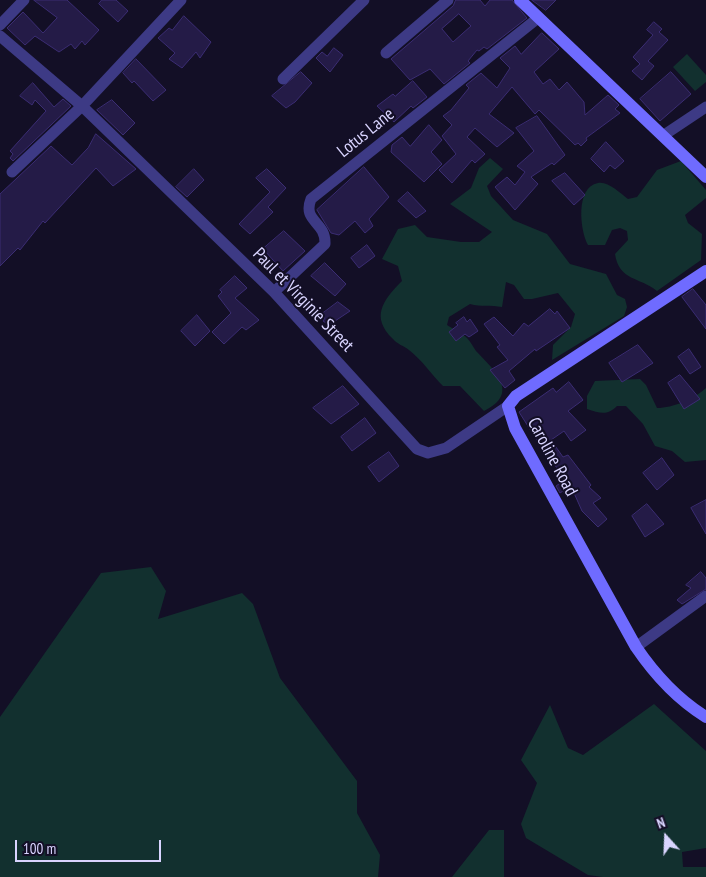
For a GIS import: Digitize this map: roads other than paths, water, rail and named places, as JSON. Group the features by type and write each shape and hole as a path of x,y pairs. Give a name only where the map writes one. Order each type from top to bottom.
{"main road":[{"path":"520,0 706,177"},
{"name":"Caroline Road","path":"706,271 516,396 508,406 515,428 648,665 683,703 706,717"}],"street":[{"path":"0,25 24,0"},
{"path":"12,172 82,106 181,0"},
{"path":"283,79 364,0"},
{"path":"386,52 448,0"},
{"name":"Lotus Lane","path":"274,292 325,244 326,236 321,226 309,216 308,207 311,199 538,18"},
{"name":"Paul et Virginie Street","path":"0,36 82,106 274,292 418,449 428,454 446,448 508,406"},
{"path":"664,135 706,107"},
{"path":"636,646 706,596"}]}
